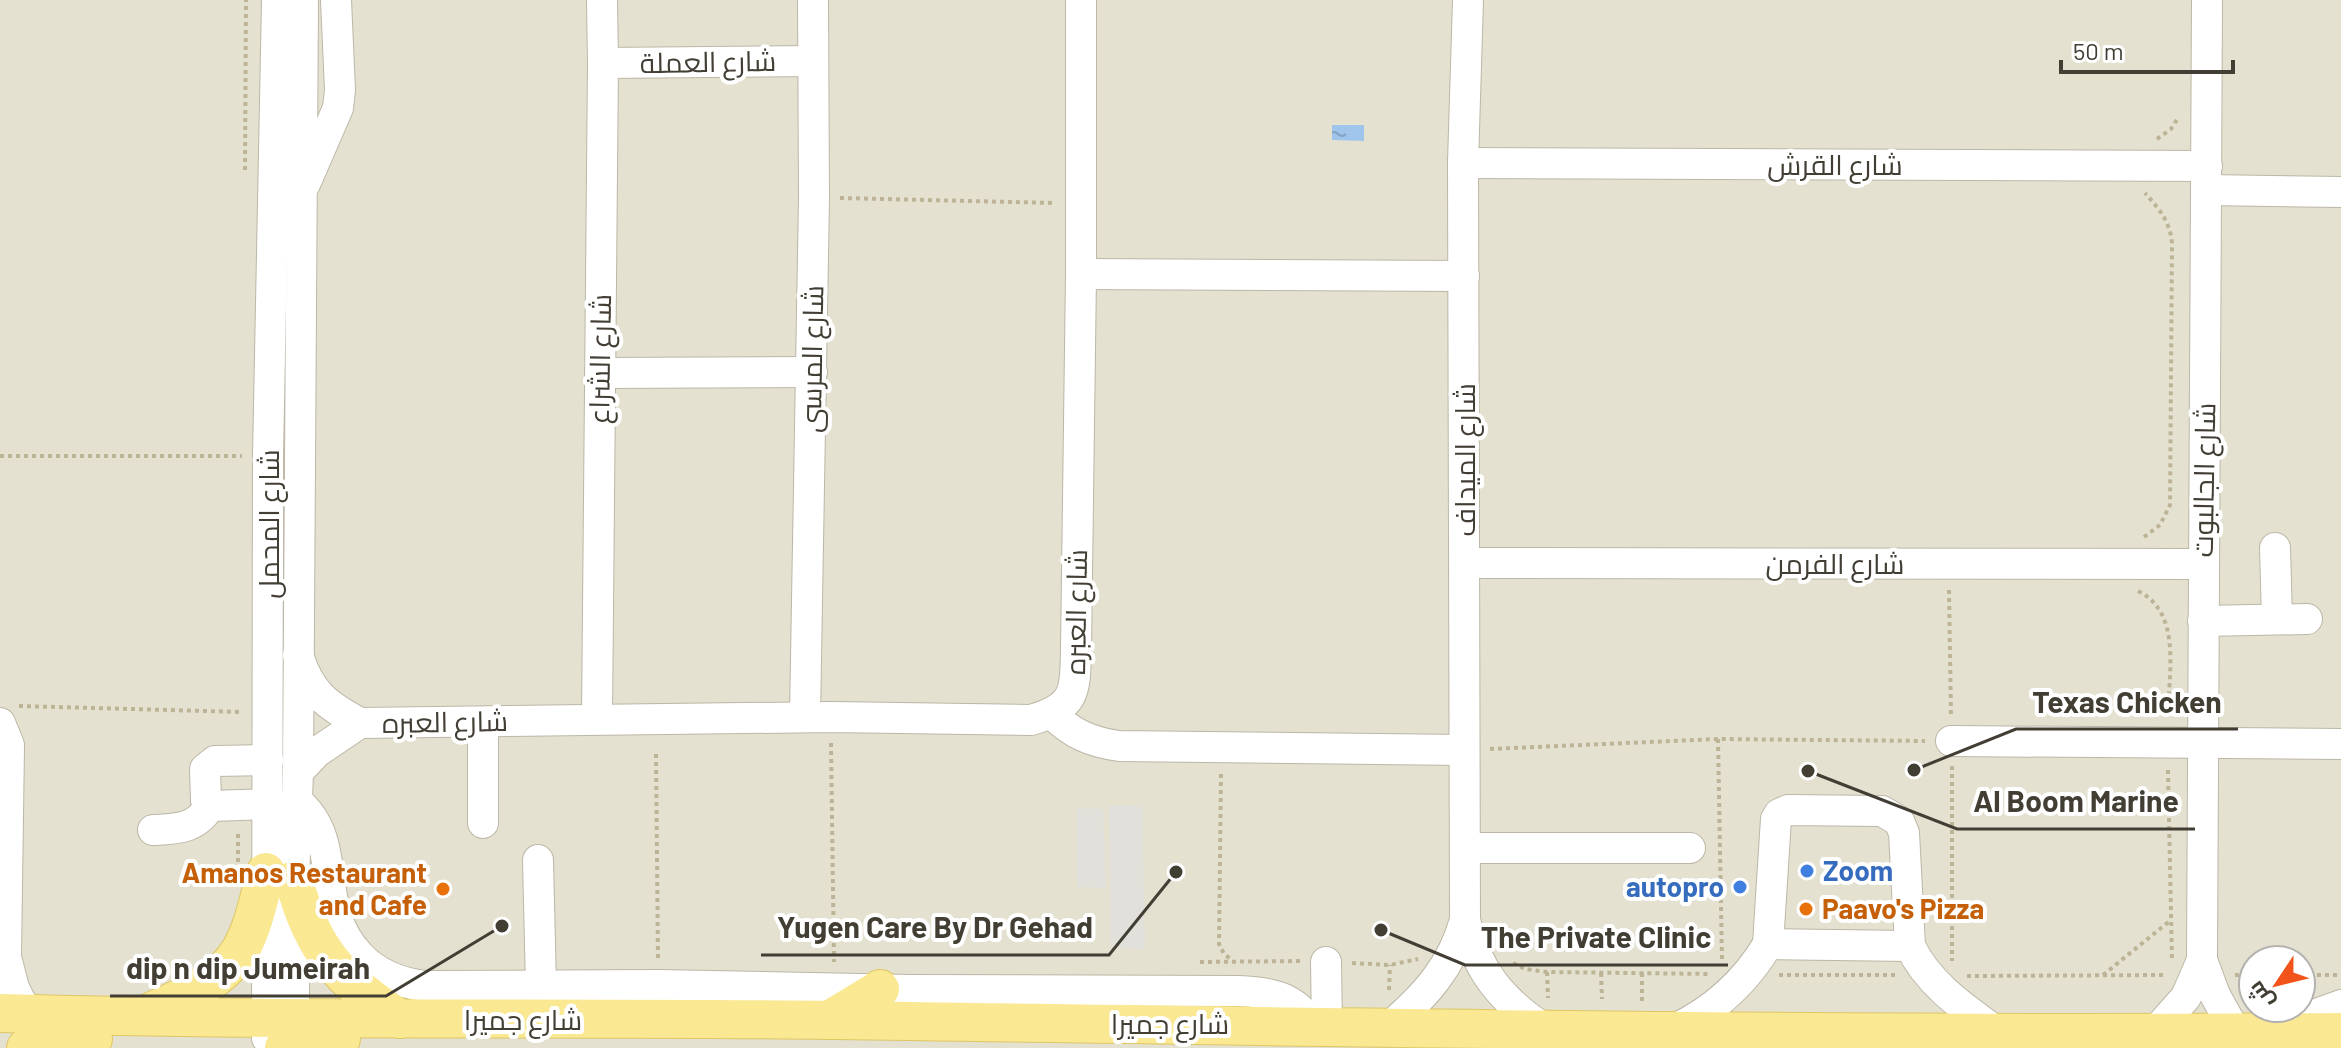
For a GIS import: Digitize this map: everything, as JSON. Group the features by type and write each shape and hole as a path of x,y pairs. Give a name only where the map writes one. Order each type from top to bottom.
{"main road":[{"path":"145,1015 200,988 226,968 240,951 254,915 280,876 324,953 358,990 400,1019"},
{"path":"829,1020 880,989"},
{"name":"شارع جميرا","path":"18,1025 145,1015 281,1036 400,1019 543,1004 829,1020 1545,1029 2341,1032"},
{"path":"18,1025 42,1041 281,1036 509,1041 533,1033 543,1004"}],"street":[{"name":"شارع المحمل","path":"277,0 268,456 268,760 287,792"},
{"name":"شارع المحمل","path":"281,1036 280,876 298,655 303,0"},
{"path":"300,193 338,108 336,0"},
{"name":"شارع الشراع","path":"597,718 602,0"},
{"name":"شارع المرسى","path":"813,0 812,372 818,717"},
{"name":"شارع العبره","path":"298,655 312,688 335,710 360,723 818,717 1031,720 1052,714 1074,695 1075,681 1081,274 1081,0"},
{"name":"شارع الميداف","path":"1468,0 1463,163 1465,920 1474,952 1486,976 1502,997 1522,1015 1545,1029"},
{"name":"شارع الجالبوت","path":"2207,0 2202,960 2215,995 2236,1033"},
{"name":"شارع العملة","path":"603,63 813,61"},
{"name":"شارع القرش","path":"1463,163 2136,166 2207,178 2341,192"},
{"path":"1081,274 1464,276"},
{"path":"600,373 812,372"},
{"path":"2275,548 2277,619"},
{"name":"شارع الفرمن","path":"1466,563 2204,564"},
{"path":"2203,621 2307,619"},
{"path":"8,714 6,957 14,988 18,1025"},
{"path":"1052,714 1070,731 1099,743 1119,746 1463,750"},
{"name":"شارع العبره","path":"287,792 317,752 360,723"},
{"path":"483,723 483,823"},
{"path":"1951,741 2341,744"},
{"path":"210,806 206,801 205,769 211,762 268,760"},
{"path":"153,830 188,827 200,819 210,806 287,792 311,814 321,831 331,901 350,946 392,979 425,986 543,1004 658,985 1238,991 1284,997 1320,1025"},
{"path":"1673,1030 1693,1021 1729,994 1758,961 1768,944 1776,819 1788,810 1882,811 1899,821 1904,833 1910,946 1916,958 1949,996 1997,1032"},
{"path":"1465,848 1690,848"},
{"path":"538,860 543,1004"},
{"name":"شارع الميداف","path":"1389,1027 1425,995 1442,974 1455,951 1465,920"},
{"path":"1768,944 1910,946"},
{"name":"شارع الجالبوت","path":"2154,1033 2186,997 2202,960"},
{"path":"1320,1025 1326,962"},
{"path":"2284,1033 2316,1014 2341,1005"}],"path":[{"path":"2141,538 2160,525 2170,505 2172,243 2164,216 2138,185 2136,145 2164,135 2180,115"},
{"path":"814,197 1081,204"},
{"path":"0,456 268,456"},
{"path":"1949,564 1952,976"},
{"path":"2137,590 2156,603 2167,624 2172,961"},
{"path":"8,714 269,713"},
{"path":"818,717 834,973"},
{"path":"1463,750 1718,739 1951,741"},
{"path":"1718,739 1723,974"},
{"path":"1221,748 1219,944 1224,954 1237,966 1238,991"},
{"path":"656,754 658,985"},
{"path":"2101,977 2171,920"},
{"path":"2317,975 2341,975"}],"shaded area":[{"path":"0,0 2341,0 2341,1048 0,1048"},
{"path":"1142,805 1145,949 1111,948 1109,806"},
{"path":"1077,808 1103,809 1106,888 1077,887"}],"water":[{"path":"1332,125 1364,125 1364,141 1332,140"}],"place":[{"name":"Texas Chicken","path":"1914,770"},
{"name":"Al Boom Marine","path":"1808,771"},
{"name":"Zoom","path":"1807,871"},
{"name":"Yugen Care By Dr Gehad","path":"1176,872"},
{"name":"autopro","path":"1740,887"},
{"name":"Amanos Restaurant and Cafe","path":"443,889"},
{"name":"Paavo's Pizza","path":"1806,909"},
{"name":"dip n dip Jumeirah","path":"502,926"},
{"name":"The Private Clinic","path":"1381,930"}]}
